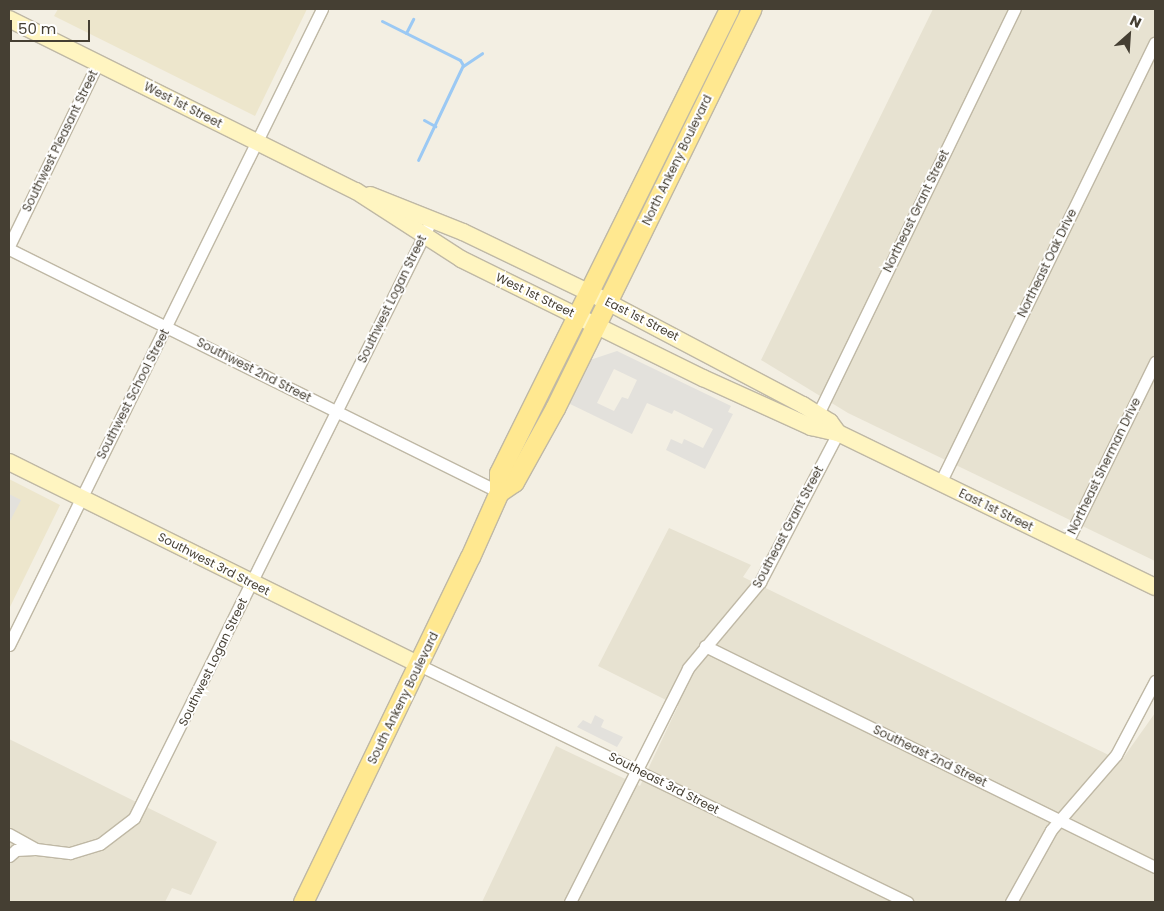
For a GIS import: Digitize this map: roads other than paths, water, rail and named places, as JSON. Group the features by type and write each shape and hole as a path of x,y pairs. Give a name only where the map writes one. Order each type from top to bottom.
{"main road":[{"name":"North Ankeny Boulevard","path":"592,308 729,9"},
{"name":"North Ankeny Boulevard","path":"592,308 751,9"},
{"name":"West 1st Street","path":"9,19 356,191 432,219 592,308"},
{"name":"West 1st Street","path":"356,191 461,259 592,308"},
{"name":"East 1st Street","path":"592,308 818,414 830,422 838,433"},
{"name":"East 1st Street","path":"592,308 737,394 818,430 838,433 1155,587"},
{"name":"South Ankeny Boulevard","path":"303,902 420,666 499,492 499,473 592,308"},
{"name":"Southwest 3rd Street","path":"9,462 420,666"}],"street":[{"name":"Southwest School Street","path":"9,645 322,9"},
{"name":"Northeast Grant Street","path":"818,414 1014,9"},
{"name":"Northeast Oak Drive","path":"940,483 1155,43"},
{"name":"Southwest Pleasant Street","path":"9,248 98,63"},
{"name":"Southwest Logan Street","path":"9,834 36,849 70,853 86,849 113,837 134,818 432,219"},
{"name":"Southwest 2nd Street","path":"9,248 499,492"},
{"name":"Northeast Sherman Drive","path":"1066,544 1155,362"},
{"name":"Southeast Grant Street","path":"570,902 688,668 760,582 838,433"},
{"name":"Southeast 2nd Street","path":"705,646 1155,867"},
{"name":"Southeast 3rd Street","path":"420,666 907,902"},
{"path":"1011,902 1030,865 1059,820 1116,755 1155,684"},
{"path":"9,856 16,850 36,849"}],"waterway":[{"path":"406,33 413,19"},
{"path":"382,21 460,60 463,65 418,160"},
{"path":"463,66 482,53"},
{"path":"424,120 435,126"}]}
